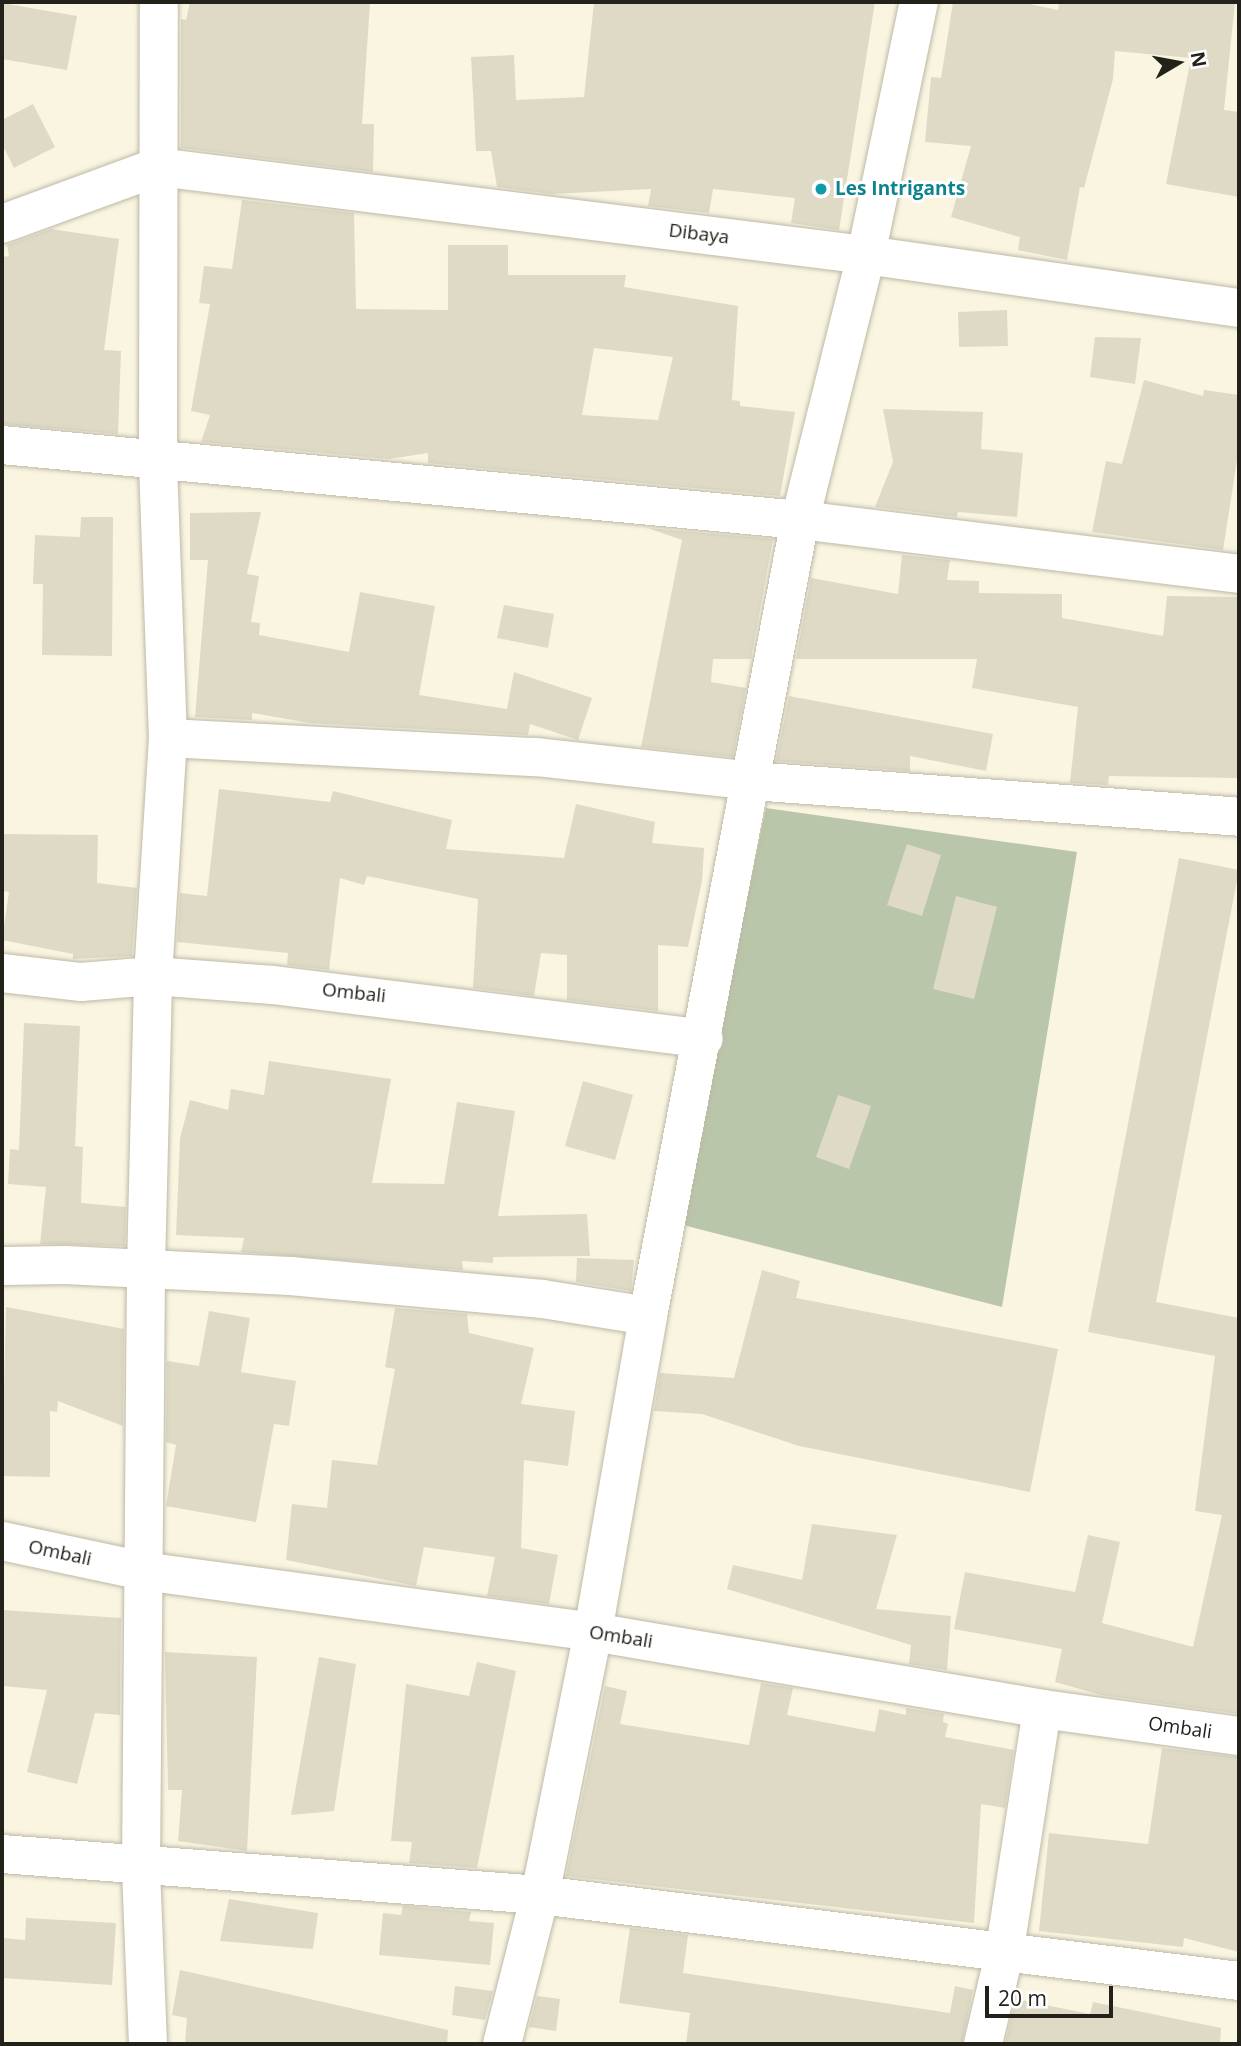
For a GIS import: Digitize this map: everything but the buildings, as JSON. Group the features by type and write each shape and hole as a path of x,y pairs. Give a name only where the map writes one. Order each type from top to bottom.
{"street":[{"path":"148,2044 141,1868 146,1268 153,976 168,738 158,459 159,2"},
{"path":"502,2044 540,1895 593,1632 648,1316 704,1039 800,520 866,255 919,2"},
{"path":"2,224 158,167"},
{"name":"Dibaya","path":"158,167 866,255 1239,308"},
{"path":"2,445 800,520 1239,574"},
{"path":"168,738 536,757 752,781 1239,817"},
{"name":"Ombali","path":"2,973 81,982 153,976 388,997 704,1039"},
{"path":"2,1266 146,1268 290,1276 542,1299 648,1316"},
{"name":"Ombali","path":"2,1541 144,1571 593,1632 1042,1709 1239,1736"},
{"path":"983,2044 1004,1955 1042,1709"},
{"path":"2,1854 141,1868 540,1895 1004,1955 1239,1981"}],"green space":[{"path":"766,808 1077,852 1002,1307 679,1224"}],"place":[{"name":"Les Intrigants","path":"821,189"}]}
